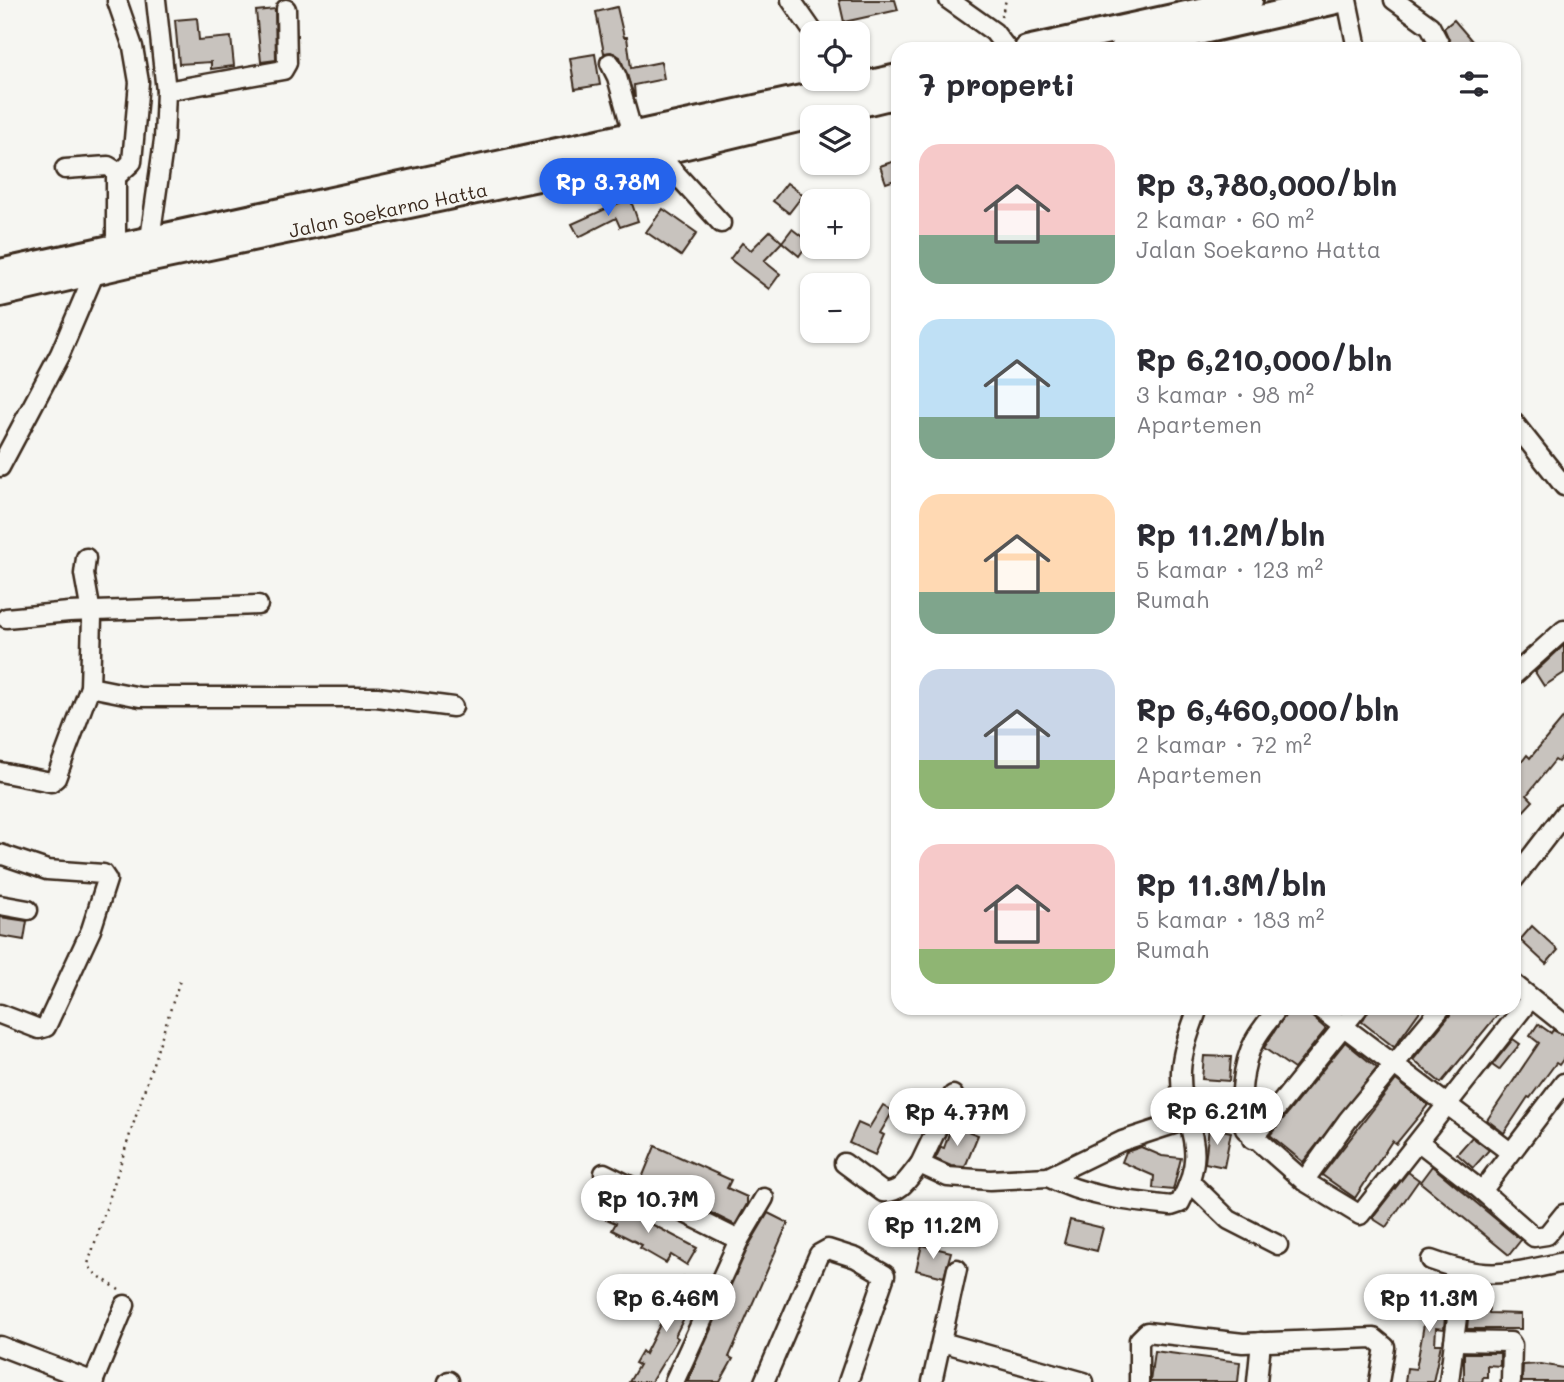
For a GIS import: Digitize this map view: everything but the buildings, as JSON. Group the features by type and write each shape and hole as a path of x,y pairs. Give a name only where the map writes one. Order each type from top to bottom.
{"highway":[{"path":"1054,42 1188,7 1251,0"},
{"path":"1155,42 1340,0"},
{"name":"Jalan Soekarno Hatta","path":"870,81 891,78"},
{"name":"Jalan Soekarno Hatta","path":"0,272 633,134 808,91"},
{"name":"Jalan Soekarno Hatta","path":"0,294 657,153 891,97"}],"street":[{"path":"150,239 163,140 166,91 156,0"},
{"path":"791,0 806,21"},
{"path":"949,0 994,33 1001,42"},
{"path":"1347,0 1356,42"},
{"path":"1394,0 1430,26 1438,42"},
{"path":"116,246 118,175 132,162 139,82 133,47 117,1"},
{"path":"166,91 283,70 287,63 286,9"},
{"path":"610,64 617,77 633,134"},
{"path":"657,153 721,223"},
{"path":"65,169 108,166 118,175"},
{"path":"0,467 60,354 95,272"},
{"path":"1521,432 1564,486"},
{"path":"0,772 55,780 90,687 91,611 84,574 86,558"},
{"path":"6,618 91,611 258,605"},
{"path":"1521,669 1564,630"},
{"path":"90,687 140,697 377,697 453,707"},
{"path":"1521,870 1564,814"},
{"path":"0,854 47,870 103,874 107,880 91,930 46,1027 39,1029 0,1014"},
{"path":"0,905 28,910"},
{"path":"1521,990 1564,1024"},
{"path":"1521,1011 1531,998"},
{"path":"1048,1177 1069,1188 1109,1198 1171,1206 1180,1203 1191,1183 1196,1144 1181,1071 1196,1015"},
{"path":"1273,1015 1254,1041 1242,1096 1243,1124 1252,1139 1304,1181 1356,1215 1362,1214 1518,1015"},
{"path":"1327,1015 1510,1152"},
{"path":"1252,1139 1353,1015"},
{"path":"1304,1181 1348,1120 1435,1015"},
{"path":"1482,1191 1564,1083"},
{"path":"844,1163 883,1192 899,1189 920,1164 953,1095"},
{"path":"920,1164 948,1177 990,1180 1048,1177 1122,1141 1189,1119 1242,1096"},
{"path":"1419,1142 1482,1191 1534,1237 1546,1235 1564,1213"},
{"path":"604,1173 739,1240"},
{"path":"1191,1183 1229,1220 1278,1245"},
{"path":"674,1382 739,1240 764,1198"},
{"path":"764,1382 819,1254 828,1249 856,1258 885,1275 848,1382"},
{"path":"1431,1260 1481,1275 1500,1275 1564,1262"},
{"path":"932,1382 957,1269"},
{"path":"1448,1382 1459,1301"},
{"path":"0,1346 94,1382 125,1306"},
{"path":"1139,1382 1139,1340 1147,1332 1261,1342 1381,1340 1385,1346 1379,1382"},
{"path":"1454,1341 1510,1342 1513,1345 1511,1382"},
{"path":"942,1342 1084,1382"},
{"path":"1257,1382 1261,1342"}],"path":[{"path":"125,1306 118,1289 93,1272 88,1264 181,977"}]}
